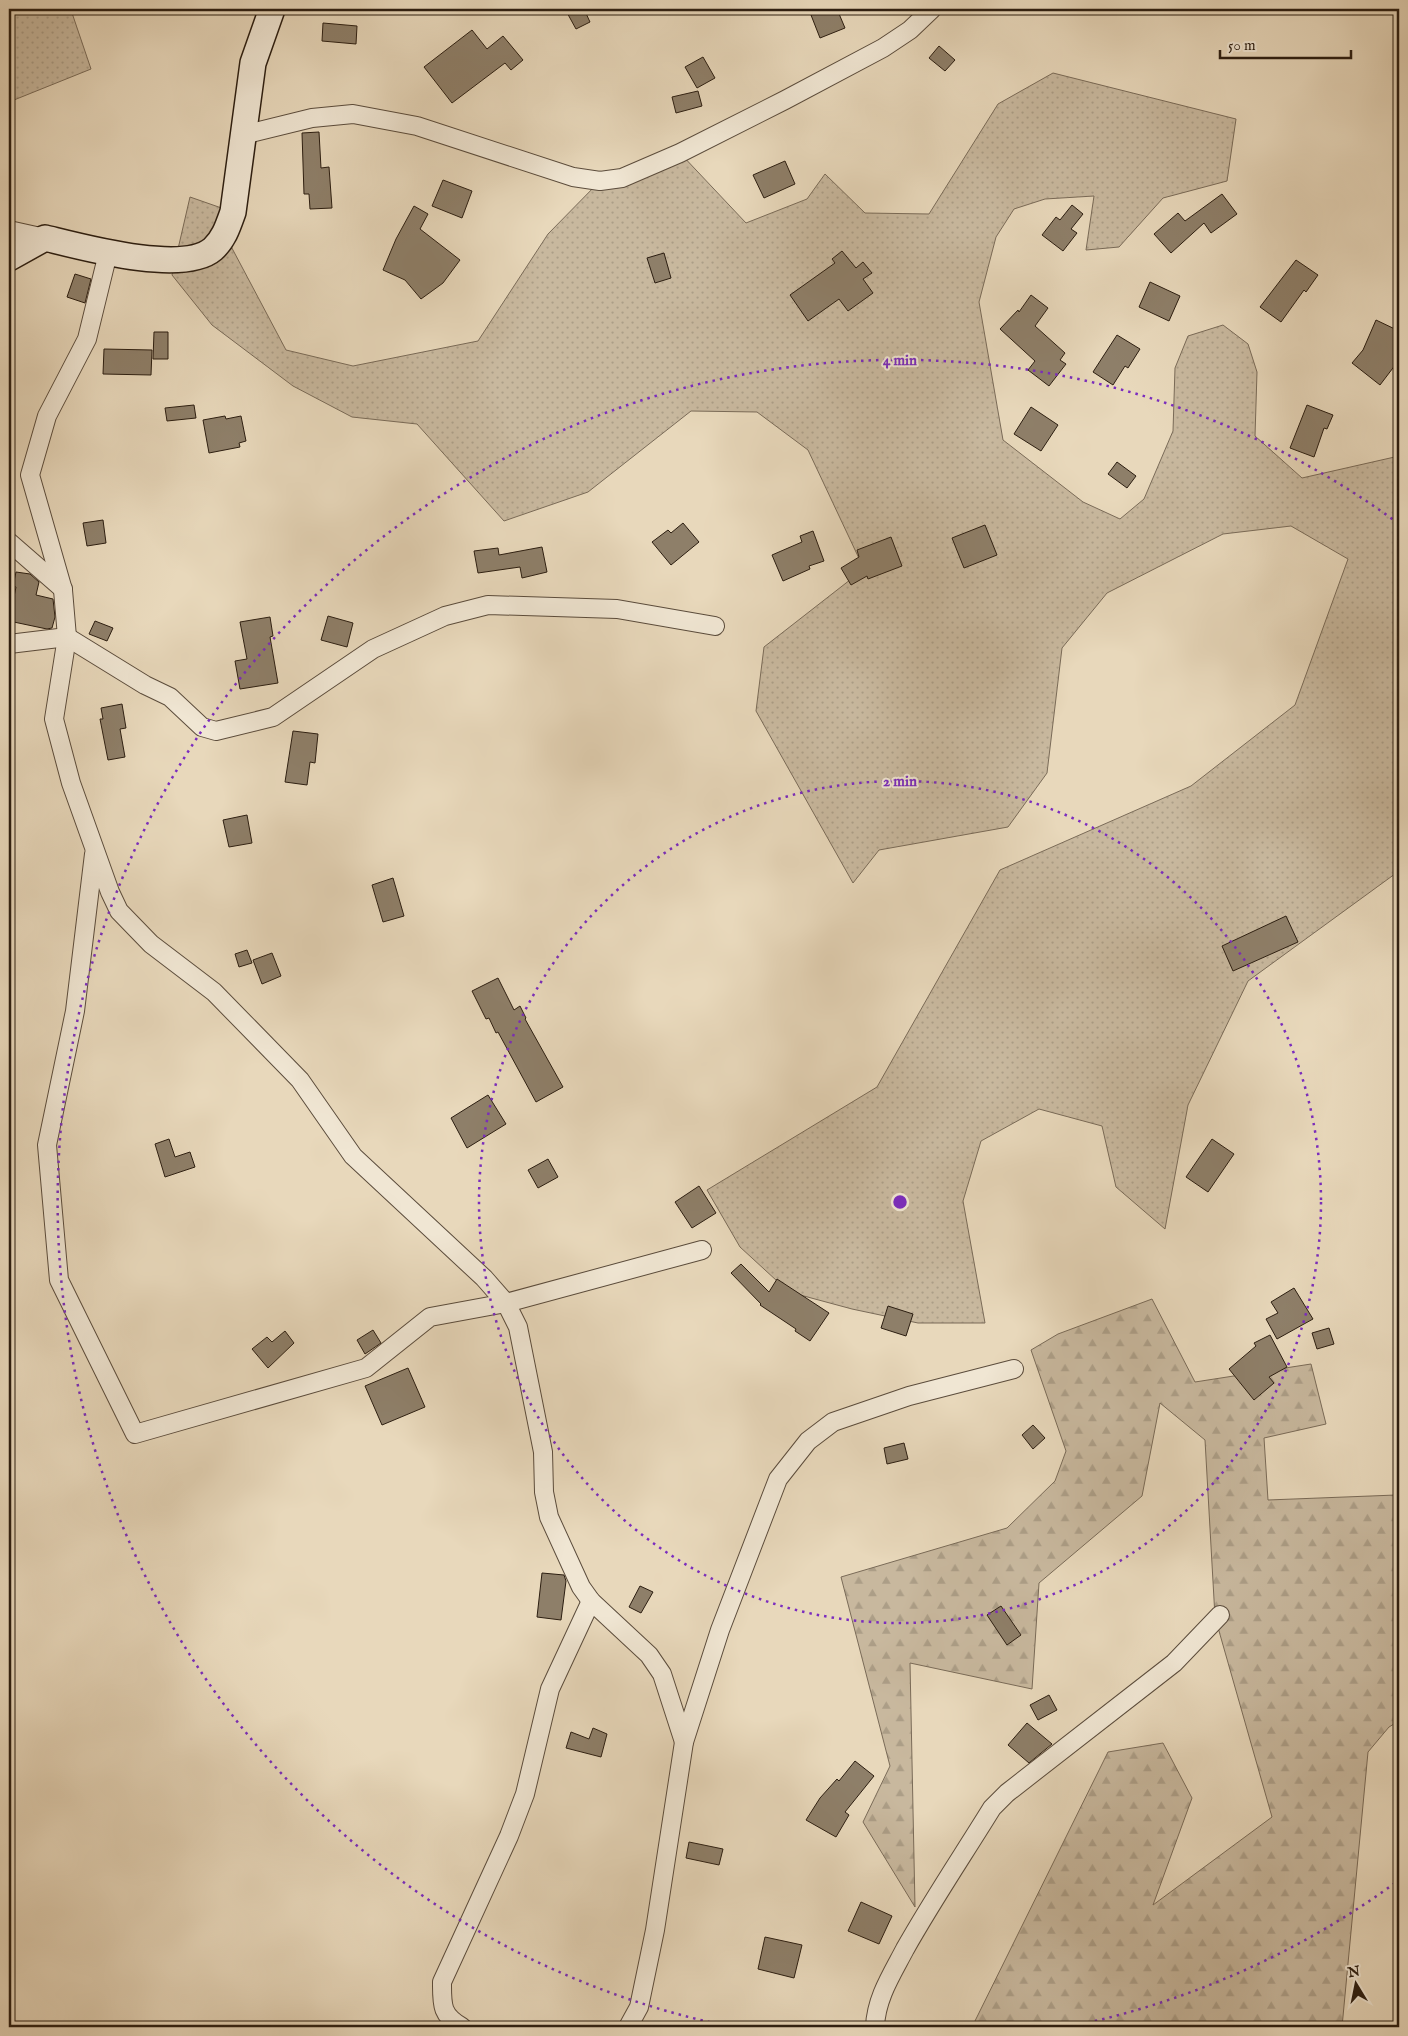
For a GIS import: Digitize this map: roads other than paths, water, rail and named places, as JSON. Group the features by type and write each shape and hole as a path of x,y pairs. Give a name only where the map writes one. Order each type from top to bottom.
{"street":[{"path":"9,230 108,253 174,260 192,259 212,250 225,235 232,212 253,63 272,9"},
{"path":"243,135 312,118 353,114 417,126 573,177 600,181 622,178 680,153 858,61 910,30 932,9"},
{"path":"9,258 45,238"},
{"path":"108,253 87,339 48,416 30,475 63,590 67,637 54,719 71,783 110,892 119,911 151,944 214,992 300,1080 353,1156 484,1278 506,1303 518,1326 543,1452 544,1492 549,1517 581,1587 591,1601 649,1655 662,1674 684,1742"},
{"path":"9,542 63,590"},
{"path":"9,644 67,637 145,685 170,698 202,727 216,731 273,717 373,649 445,616 488,605 617,609 715,626"},
{"path":"95,848 75,1011 48,1145 59,1280 135,1434 366,1368 430,1317 506,1303 702,1250"},
{"path":"628,2027 639,2007 656,1930 684,1742 720,1630 778,1479 808,1441 833,1422 909,1396 1014,1369"},
{"path":"462,2027 450,2020 442,2006 442,1982 509,1836 525,1794 550,1689 591,1601"},
{"path":"875,2027 875,2014 884,1989 922,1918 992,1808 1007,1793 1174,1663 1220,1615"}]}
